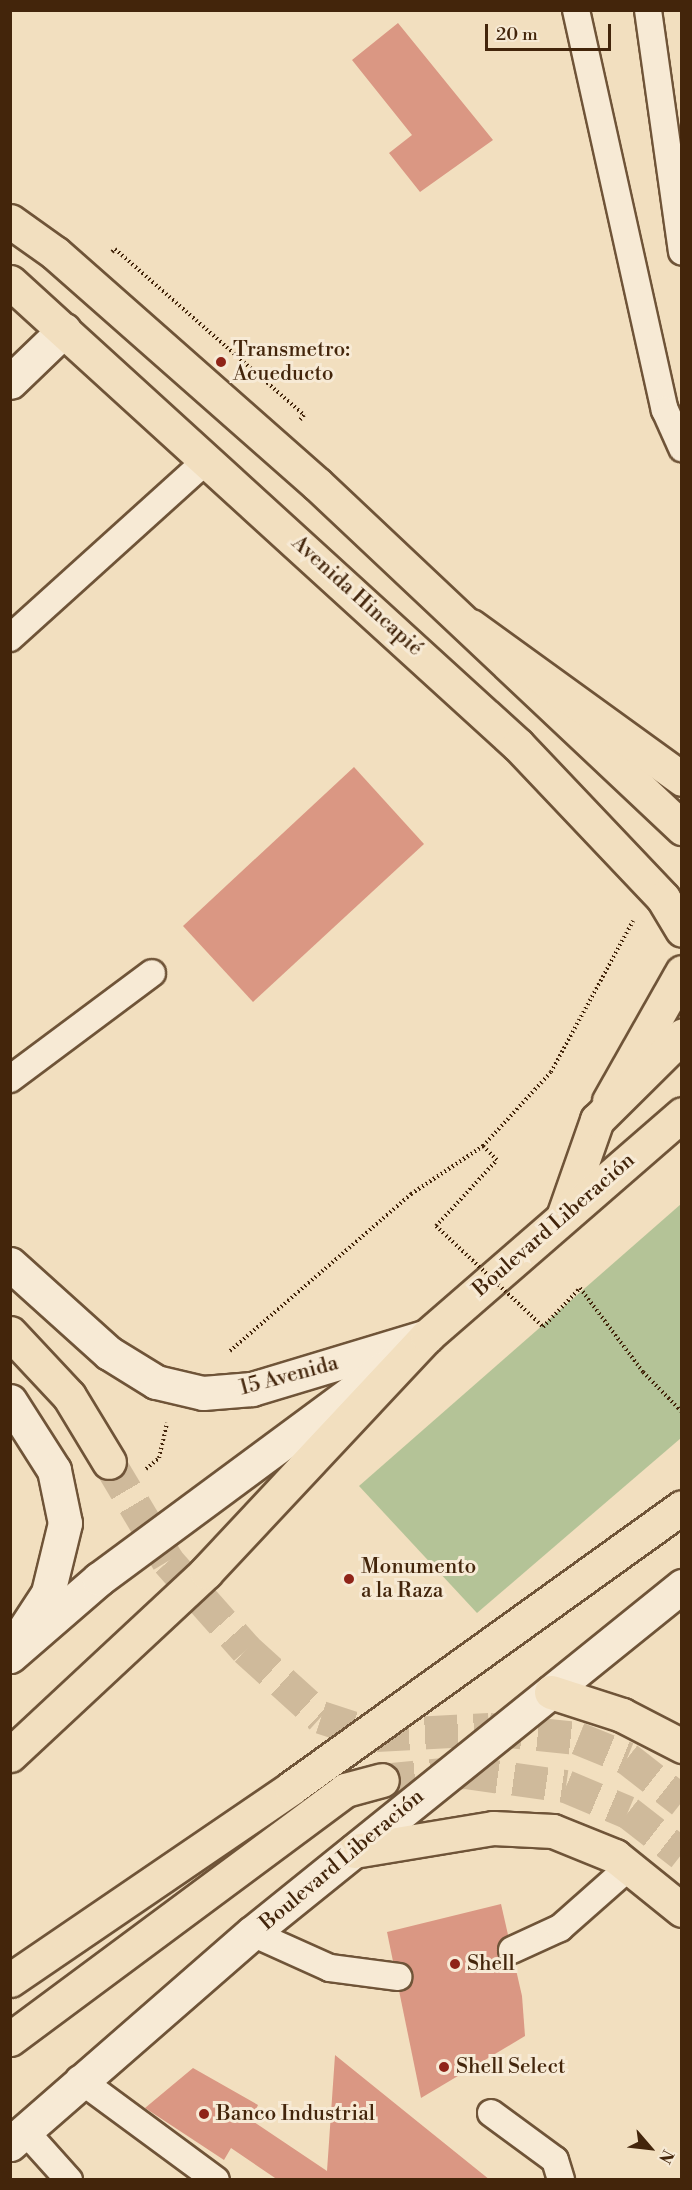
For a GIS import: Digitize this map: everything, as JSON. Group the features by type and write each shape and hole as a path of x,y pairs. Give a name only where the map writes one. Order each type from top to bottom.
{"main road":[{"path":"10,221 55,253 471,626 681,828"},
{"name":"Avenida Hincapié","path":"10,282 518,745 654,887 681,930"},
{"path":"10,382 64,330"},
{"path":"471,626 681,778"},
{"path":"563,1216 597,1120 681,972"},
{"path":"597,1120 681,1036"},
{"name":"Boulevard Liberación","path":"10,1656 99,1579 427,1336 681,1114"},
{"name":"15 Avenida","path":"10,1264 109,1353 156,1382 203,1393 252,1389 427,1336"},
{"path":"10,1333 69,1396 109,1462"},
{"name":"Boulevard Liberación","path":"10,1755 206,1572 427,1336"},
{"path":"10,1401 54,1470 65,1523 48,1593 10,1651"},
{"path":"10,1980 291,1788 681,1507"},
{"name":"Boulevard Liberación","path":"18,2137 79,2079 252,1933 681,1586"},
{"path":"551,1692 622,1715 681,1746"},
{"path":"10,2039 345,1790 382,1780"},
{"path":"354,1851 466,1831 515,1828 577,1838 629,1867 681,1910"}],"lane":[{"path":"576,10 665,410 681,448"},
{"path":"648,10 681,252"},
{"path":"10,638 207,460"},
{"path":"10,1079 152,973"},
{"path":"512,1950 560,1928 629,1867"},
{"path":"252,1933 330,1968 398,1977"},
{"path":"79,2079 216,2180"},
{"path":"491,2113 555,2160 561,2180"},
{"path":"18,2137 69,2180"}],"path":[{"path":"224,1355 411,1194 483,1146 551,1072 654,887"},
{"path":"483,1146 497,1160 436,1226 543,1327 580,1288 681,1412"}],"green space":[{"path":"681,1204 681,1438 477,1613 359,1486"}],"building":[{"path":"398,23 493,140 420,192 389,153 412,135 352,60"},
{"path":"354,767 424,844 253,1002 183,926"},
{"name":"Shell","path":"501,1904 522,1996 525,2036 421,2098 387,1932"},
{"name":"Banco Industrial","path":"335,2055 490,2180 278,2180 231,2148 224,2160 145,2108 193,2068 258,2105 251,2120 327,2171"}],"tunnel":[{"path":"109,1462 168,1561 246,1649 321,1717 376,1735 489,1729 578,1738 627,1758 682,1801"},
{"path":"382,1780 465,1772 566,1786 628,1812 682,1854"}],"place":[{"name":"Transmetro: Acueducto","path":"221,362"},
{"name":"Monumento a la Raza","path":"349,1579"},
{"name":"Shell","path":"455,1964"},
{"name":"Shell Select","path":"444,2067"},
{"name":"Banco Industrial","path":"204,2114"}]}
